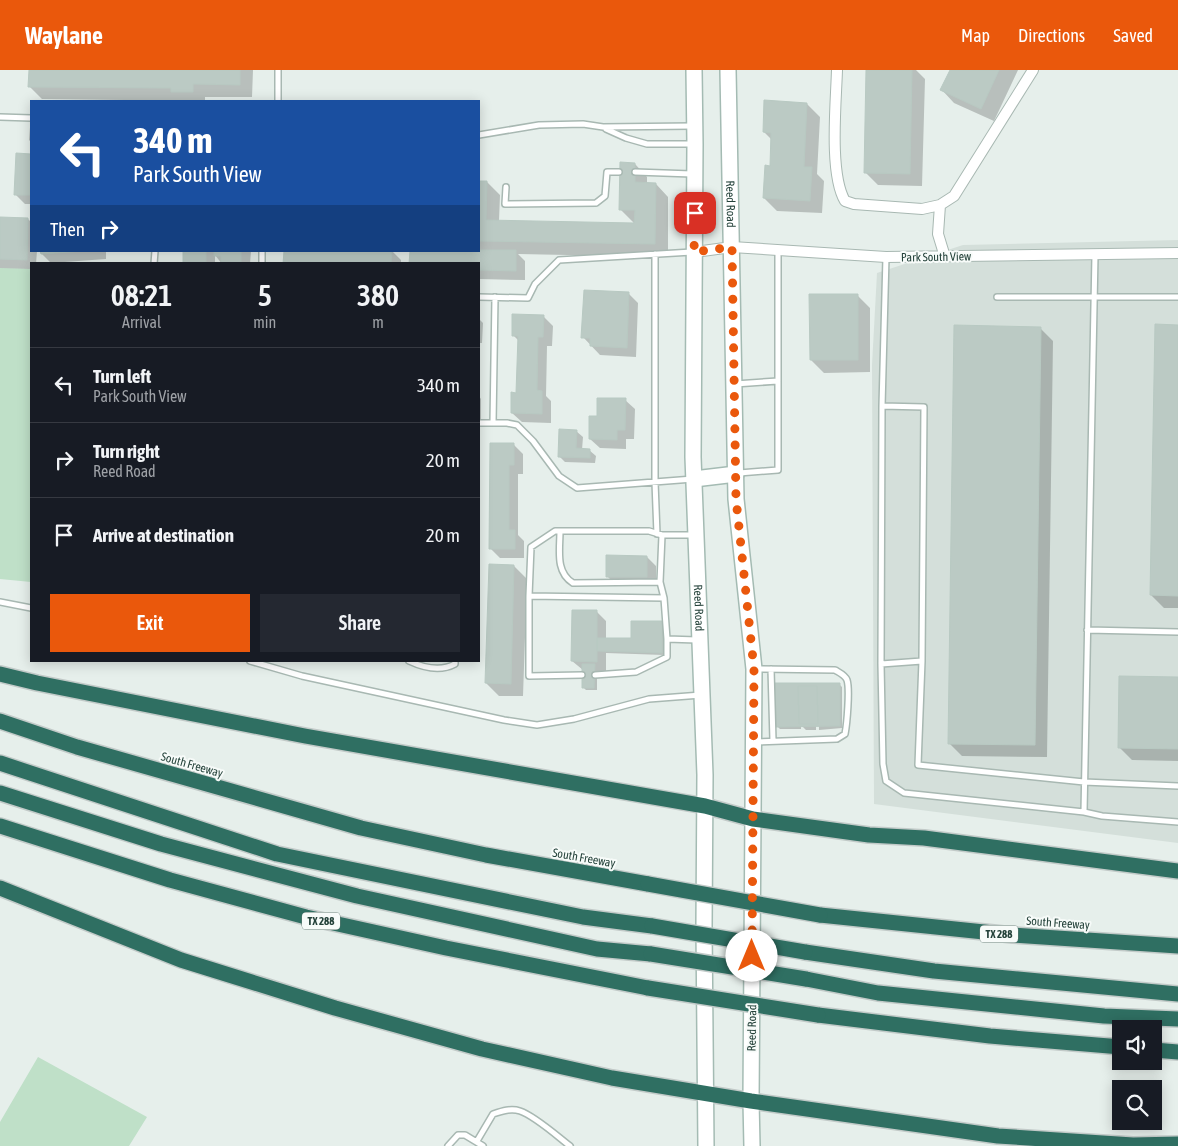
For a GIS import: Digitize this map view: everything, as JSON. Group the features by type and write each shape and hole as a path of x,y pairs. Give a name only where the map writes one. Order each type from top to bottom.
{"highway":[{"path":"0,674 46,685 305,736 705,806 753,819 869,835 924,838 1178,871"},
{"name":"South Freeway","path":"0,721 77,747 361,828 486,855 820,914 1013,935 1178,946"},
{"path":"0,763 277,854 583,917 934,970 1178,994"},
{"path":"0,793 161,844 357,896 597,948 651,954 806,979 878,993 1104,1016 1178,1019"},
{"name":"TX 288","path":"0,826 170,880 306,917 446,948 648,988 818,1015 990,1036 1112,1046"},
{"path":"0,888 181,960 335,1008 482,1049 612,1078 998,1136 1133,1145 1178,1144"},
{"path":"1162,1051 1178,1052"}],"street":[{"name":"Reed Road","path":"694,70 694,479 705,806 706,1146"},
{"name":"Reed Road","path":"728,70 736,499 754,669 752,1146"},
{"path":"837,70 835,140 840,192 845,201 854,204 922,209 940,205 954,196 1033,70"},
{"path":"940,205 938,234 945,257"},
{"name":"Park South View","path":"694,252 732,247 886,257 1178,253"},
{"path":"694,479 736,474"}],"lane":[{"path":"278,70 278,100"},
{"path":"0,117 30,118"},
{"path":"480,135 539,125 583,124 603,127 694,126"},
{"path":"603,127 626,138 648,144 695,144"},
{"path":"506,187 505,204 596,203 605,196 607,172 620,172"},
{"path":"635,172 695,175"},
{"path":"736,474 778,470 778,250"},
{"path":"480,297 528,298 535,284 559,260 694,252"},
{"path":"595,675 636,672 667,657 664,598 660,582 655,482 655,254"},
{"path":"1084,812 1095,255"},
{"path":"886,257 882,406 881,664 882,764 886,781 904,793 1084,812 1102,816 1178,822"},
{"path":"493,423 495,297"},
{"path":"997,297 1178,297"},
{"path":"734,384 778,380"},
{"path":"882,406 924,407 922,661 918,765 1084,782 1178,786"},
{"path":"480,424 507,423 517,426 533,441 559,476 577,488 694,479"},
{"path":"582,675 529,676 531,547 555,531 649,531 659,534 696,535"},
{"path":"560,531 560,571 566,579 573,583 660,582"},
{"path":"529,596 664,598"},
{"path":"0,602 30,608"},
{"path":"1087,630 1178,632"},
{"path":"667,639 700,640"},
{"path":"881,664 922,661"},
{"path":"253,662 302,676 504,720 537,725 574,719 649,699 702,695"},
{"path":"411,662 422,667 435,669 447,668 455,664 455,662"},
{"path":"754,669 835,670 843,674 847,681 847,725 845,734 837,739 754,742"},
{"path":"771,669 773,741"},
{"path":"477,1141 493,1114 507,1110 520,1111 570,1146"},
{"path":"448,1146 458,1135 465,1134 483,1146"}],"shaded area":[{"path":"1178,240 1178,843 874,804 872,365 877,273 963,245"}],"green space":[{"path":"0,268 30,269 30,582 0,579"},
{"path":"38,1057 147,1117 129,1146 0,1146 0,1122"}],"building":[{"path":"29,70 240,70 240,85 193,84 193,92 171,92 171,88 28,87"},
{"path":"866,70 912,70 910,174 864,173"},
{"path":"950,70 999,70 981,109 940,90"},
{"path":"764,100 807,103 804,167 812,167 810,201 763,198 765,165 770,166 771,133 763,132"},
{"path":"16,153 30,154 30,195 14,195"},
{"path":"620,162 635,163 635,182 656,183 655,244 480,241 480,181 487,181 486,220 634,223 635,210 619,210"},
{"path":"0,217 28,218 27,260 0,259"},
{"path":"516,250 516,271 480,270 480,262 409,262 410,252"},
{"path":"40,252 70,252 41,254"},
{"path":"183,252 206,252 206,262 183,262"},
{"path":"214,252 241,252 241,262 221,262 221,256 214,256"},
{"path":"284,252 392,252 391,262 283,262"},
{"path":"584,290 629,292 627,348 590,346 590,338 581,338"},
{"path":"809,294 858,294 858,360 810,360"},
{"path":"512,314 544,315 543,337 538,337 537,390 542,391 542,414 511,413 511,392 516,393 518,336 512,336"},
{"path":"1155,324 1178,325 1178,596 1150,595"},
{"path":"954,325 1041,327 1035,745 948,744"},
{"path":"597,398 626,398 625,430 617,430 617,440 589,439 589,416 597,416"},
{"path":"559,429 577,430 576,448 590,449 590,458 558,457"},
{"path":"490,443 514,443 514,465 509,465 509,530 515,530 515,549 489,549"},
{"path":"606,555 647,556 647,577 606,577"},
{"path":"489,564 514,565 511,684 485,683"},
{"path":"572,610 597,610 597,662 571,661"},
{"path":"631,621 662,621 662,653 597,651 597,638 631,638"},
{"path":"582,664 595,664 594,688 582,688"},
{"path":"1119,676 1178,677 1178,749 1118,748"},
{"path":"775,683 840,683 840,726 776,727"},
{"path":"798,686 817,686 818,724 799,724"}],"route":[{"path":"695,213 694,252 732,247 736,499 754,669 752,956"}]}
